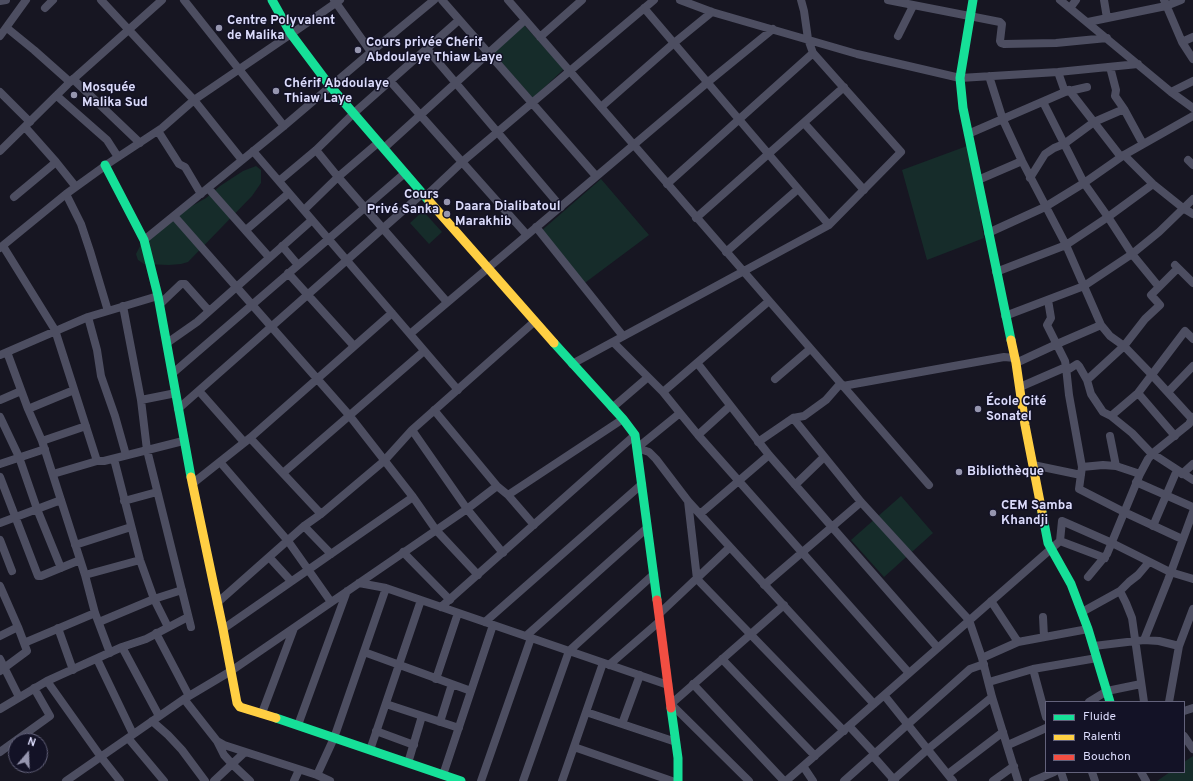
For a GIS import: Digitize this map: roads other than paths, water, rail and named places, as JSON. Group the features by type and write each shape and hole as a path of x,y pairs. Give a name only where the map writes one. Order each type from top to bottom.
{"street":[{"path":"0,1 6,0"},
{"path":"0,35 7,28 26,0"},
{"path":"45,8 53,0"},
{"path":"101,0 127,30 194,100 242,160"},
{"path":"1,148 28,125 72,81 127,30 162,0"},
{"path":"184,0 284,126"},
{"path":"272,0 291,34 330,86 534,322 623,419 635,435 676,742 678,781"},
{"path":"144,240 284,126 370,52 434,0"},
{"path":"442,0 596,176"},
{"path":"540,37 582,0"},
{"path":"178,409 383,229 654,0"},
{"path":"680,0 712,12 857,54 960,78 1058,72 1138,64"},
{"path":"572,364 830,225 901,152 813,53 808,39 801,0"},
{"path":"888,0 1000,22 1002,24 1000,41 1004,44 1056,43 1106,38"},
{"path":"973,0 960,78 968,134 1015,361 1048,543 1069,578 1094,646 1110,701"},
{"path":"1060,0 1171,92 1193,108"},
{"path":"1070,8 1076,0"},
{"path":"1104,0 1107,18"},
{"path":"1088,22 1181,0"},
{"path":"97,461 56,330 1,247 66,194 105,165 158,131 194,100 291,34 336,1 370,52"},
{"path":"512,2 525,20 929,486"},
{"path":"1165,3 1182,42 1193,59"},
{"path":"898,36 913,6"},
{"path":"644,8 830,225"},
{"path":"601,107 712,12"},
{"path":"279,181 316,150 354,113 459,20"},
{"path":"304,210 338,178 420,115 525,20"},
{"path":"7,28 72,81 140,143"},
{"path":"410,334 596,176 773,29"},
{"path":"1182,42 1193,37"},
{"path":"427,49 561,207"},
{"path":"667,184 813,53"},
{"path":"1110,67 1116,90 1115,96 1124,109 1143,144"},
{"path":"1058,72 1067,91 1123,156 1153,184 1193,214"},
{"path":"989,76 1003,120 1030,178 1066,245 1101,325 1110,336 1124,346 1193,419 1175,436 1153,453 1136,482 1105,558 1088,577"},
{"path":"390,81 527,235"},
{"path":"1171,92 1193,81"},
{"path":"696,218 844,87"},
{"path":"968,134 1067,91 1087,87"},
{"path":"0,92 28,125 76,187"},
{"path":"57,96 107,140 118,157"},
{"path":"1043,102 1084,183 1132,254 1159,287"},
{"path":"1030,178 1045,154 1064,144 1094,122 1124,109"},
{"path":"988,233 1045,207 1084,183 1123,156 1193,116"},
{"path":"804,123 864,190"},
{"path":"158,131 179,164 185,167 201,194"},
{"path":"316,150 338,178 447,302"},
{"path":"253,151 458,390"},
{"path":"978,180 1022,161"},
{"path":"14,197 56,162"},
{"path":"105,165 144,240 159,300 173,373 183,441 223,628 237,703 240,707 298,725 461,781"},
{"path":"173,373 405,173"},
{"path":"996,272 1066,245 1153,184"},
{"path":"208,188 269,257"},
{"path":"726,252 798,189"},
{"path":"246,230 289,192"},
{"path":"66,194 81,224 108,310"},
{"path":"1005,316 1084,286 1132,254 1159,232 1193,199"},
{"path":"174,216 348,415 413,497 436,530 478,575"},
{"path":"167,343 197,322 312,220"},
{"path":"536,227 623,336"},
{"path":"282,246 298,265"},
{"path":"1087,380 1124,346 1145,319 1160,305 1151,295 1176,266 1193,283"},
{"path":"288,273 354,346"},
{"path":"110,653 98,622 85,575 44,445 2,353 108,310 159,300 181,284 185,284 209,311"},
{"path":"1048,300 1051,318 1047,325 1057,344 1066,369 1082,471 1079,489 1182,539"},
{"path":"663,392 698,364 769,301"},
{"path":"123,306 141,400 147,450 191,627"},
{"path":"192,484 247,440 392,313"},
{"path":"88,317 101,376 115,416 126,455"},
{"path":"217,603 304,526 321,514 384,461 412,430 534,322"},
{"path":"758,442 793,418 804,416 826,400 842,385 1004,357 1015,361 1101,325"},
{"path":"1111,416 1138,393 1185,331 1193,339"},
{"path":"613,342 647,378 663,392 698,435 909,673"},
{"path":"775,380 810,349"},
{"path":"283,472 424,351"},
{"path":"698,364 758,442 938,648"},
{"path":"1020,388 1078,365 1087,380 1091,394 1102,412 1111,416 1153,453 1193,480"},
{"path":"1168,392 1193,366"},
{"path":"612,408 647,378"},
{"path":"28,409 74,390"},
{"path":"199,391 247,440 283,472 321,514"},
{"path":"0,400 21,392"},
{"path":"141,400 176,393"},
{"path":"1138,393 1175,436"},
{"path":"698,435 730,406"},
{"path":"434,410 497,486 508,495 534,525"},
{"path":"637,448 680,413"},
{"path":"0,417 20,457 37,509 61,568"},
{"path":"793,418 861,502 969,620 983,661 992,698 1008,745 1018,781"},
{"path":"508,495 623,419"},
{"path":"0,464 20,457 86,426"},
{"path":"412,430 467,508 503,553"},
{"path":"441,607 635,435"},
{"path":"1110,436 1116,466"},
{"path":"53,474 97,461 114,459 183,441"},
{"path":"637,448 649,452 656,459 700,514 874,704"},
{"path":"700,514 769,455"},
{"path":"795,485 824,457"},
{"path":"114,459 140,560 154,599 168,627"},
{"path":"220,462 288,541 331,602"},
{"path":"1153,526 1166,495 1180,472 1193,464"},
{"path":"1033,465 1082,471 1103,465 1116,466 1140,474"},
{"path":"0,477 38,576 80,560"},
{"path":"1136,482 1193,507"},
{"path":"485,622 642,484"},
{"path":"66,781 187,697 231,671 294,628 497,486"},
{"path":"124,501 157,492"},
{"path":"223,628 413,497"},
{"path":"0,523 61,500"},
{"path":"688,500 697,579 750,634 874,755 894,780 928,749 992,698"},
{"path":"764,585 861,502"},
{"path":"1144,640 1193,512"},
{"path":"694,684 785,781 1060,542 1062,521 1112,543 1170,572 1193,579"},
{"path":"304,526 331,554"},
{"path":"75,544 131,527"},
{"path":"481,781 528,637 647,528"},
{"path":"0,540 12,571"},
{"path":"1060,542 1105,558"},
{"path":"562,781 586,712 606,664 659,617 730,547"},
{"path":"403,552 450,600"},
{"path":"269,557 291,581"},
{"path":"85,575 140,560"},
{"path":"1082,612 1120,591 1138,575 1149,562"},
{"path":"523,781 569,651 654,574"},
{"path":"359,583 386,588 668,685"},
{"path":"0,586 18,627 26,653 2,670"},
{"path":"317,775 334,738 386,588"},
{"path":"98,622 154,599 182,590"},
{"path":"298,725 347,591"},
{"path":"1120,591 1130,612 1144,701"},
{"path":"370,750 421,600"},
{"path":"991,601 1018,642"},
{"path":"671,704 784,605"},
{"path":"1169,701 1179,646 1193,609"},
{"path":"24,643 95,612"},
{"path":"436,679 458,613"},
{"path":"0,709 47,681 122,647 146,639 188,617"},
{"path":"1043,617 1044,637"},
{"path":"443,775 493,625"},
{"path":"0,636 18,627"},
{"path":"58,628 73,670"},
{"path":"262,713 294,628"},
{"path":"844,781 970,669 1018,642 1088,629"},
{"path":"156,633 187,697 217,741 224,755 250,781"},
{"path":"1094,646 1144,640 1159,641 1179,646"},
{"path":"122,647 156,718 205,781"},
{"path":"364,652 471,691"},
{"path":"989,682 1033,669 1097,658"},
{"path":"0,659 2,670 19,697"},
{"path":"97,659 131,736 164,781"},
{"path":"722,659 815,756"},
{"path":"1033,669 1045,713"},
{"path":"622,724 640,675"},
{"path":"47,681 120,781"},
{"path":"440,722 452,684"},
{"path":"1091,701 1107,691 1141,684"},
{"path":"0,752 50,716 34,688"},
{"path":"884,695 951,779 1003,732"},
{"path":"386,704 458,728"},
{"path":"671,704 749,781"},
{"path":"586,712 676,742"},
{"path":"408,763 422,716"},
{"path":"1008,745 1045,728"},
{"path":"376,732 414,744"},
{"path":"1185,737 1193,748"},
{"path":"217,741 245,752 317,775 330,781"},
{"path":"574,747 672,781"},
{"path":"214,781 245,752"},
{"path":"803,766 813,781"},
{"path":"993,781 1014,766"},
{"path":"294,781 299,770"},
{"path":"1033,781 1052,773"}],"place":[{"name":"Centre Polyvalent de Malika","path":"219,28"},
{"name":"Cours privée Chérif Abdoulaye Thiaw Laye","path":"358,50"},
{"name":"Chérif Abdoulaye Thiaw Laye","path":"276,91"},
{"name":"Mosquée Malika Sud","path":"74,95"},
{"name":"Cours Privé Sanka","path":"447,202"},
{"name":"Daara Dialibatoul Marakhib","path":"447,214"},
{"name":"École Cité Sonatel","path":"978,409"},
{"name":"Bibliothèque","path":"959,472"},
{"name":"CEM Samba Khandji","path":"993,513"}]}
